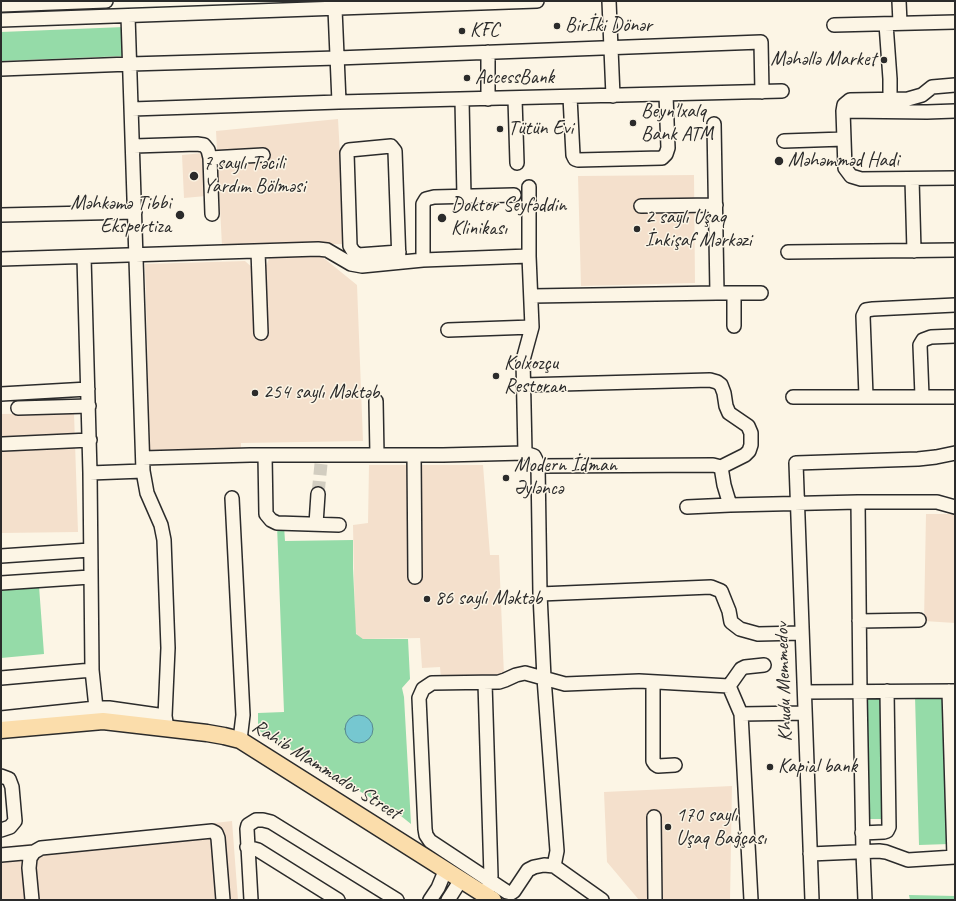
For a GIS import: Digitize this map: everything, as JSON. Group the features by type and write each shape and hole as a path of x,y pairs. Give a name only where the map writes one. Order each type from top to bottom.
{"main road":[{"name":"Rahib Mammadov Street","path":"1,730 94,720 117,722 166,722 224,736 487,894"},
{"name":"Rahib Mammadov Street","path":"1,738 94,720 128,730 239,744 443,876 456,886 487,894"}],"street":[{"path":"1,5 106,1"},
{"path":"1,20 537,1"},
{"path":"609,1 613,96"},
{"path":"899,1 900,23"},
{"path":"56,3 56,18"},
{"path":"335,9 339,102"},
{"path":"128,16 134,146 143,464 147,493 161,525 164,540 168,648 166,722"},
{"path":"834,25 955,22"},
{"path":"886,24 890,99"},
{"path":"1,69 761,42 762,92"},
{"path":"488,52 488,99"},
{"path":"955,85 932,87 922,95 908,99 850,100 844,105 843,112 845,168 851,176 861,179 955,178"},
{"path":"132,109 339,102 515,99 782,91"},
{"path":"570,97 573,155 575,159 578,160 662,158 666,154 668,148 666,95"},
{"path":"515,99 517,163"},
{"path":"462,100 464,196"},
{"path":"843,112 955,111"},
{"path":"714,124 717,293"},
{"path":"784,141 844,139"},
{"path":"134,146 204,145 208,150 210,158 212,214"},
{"path":"399,257 395,151 391,146 350,150 347,154 350,246 358,255 423,260 529,256"},
{"path":"210,158 263,155"},
{"path":"912,179 914,251"},
{"path":"525,453 523,360 532,327 532,296 529,256 529,187"},
{"path":"423,260 424,201 428,198 514,195"},
{"path":"641,206 716,205"},
{"path":"1,215 135,212"},
{"path":"1,259 318,249 327,250 352,264 362,266 399,257"},
{"path":"788,252 955,250"},
{"path":"258,251 261,333"},
{"path":"1,718 94,720 90,577 90,440 84,257"},
{"path":"734,293 734,326"},
{"path":"532,296 761,293"},
{"path":"866,396 863,316 866,310 873,308 955,305"},
{"path":"448,330 532,327"},
{"path":"922,396 920,345 923,340 931,337 955,336"},
{"path":"523,385 710,380 717,382 722,389 729,413 748,426 751,433 751,445 749,451 745,455 721,466 538,466"},
{"path":"1,394 88,389"},
{"path":"58,390 58,407"},
{"path":"793,397 955,397"},
{"path":"376,401 377,455"},
{"path":"18,408 88,406"},
{"path":"3,444 90,440"},
{"path":"90,473 143,464 265,454 321,460 377,455 525,453 534,456 538,466 540,594 544,678 557,851 554,866"},
{"name":"Khudu Memmedov","path":"812,900 796,463 918,459 955,453"},
{"path":"265,454 266,514 271,520 277,523 339,524"},
{"path":"414,455 415,577"},
{"path":"721,466 724,485 730,505"},
{"path":"316,524 318,494"},
{"path":"232,498 243,715 239,744"},
{"path":"858,502 862,833 865,900"},
{"path":"686,507 858,502 930,502 955,506"},
{"path":"1,556 90,550"},
{"path":"1,583 90,577"},
{"path":"540,594 710,587 721,592 729,611 731,622 740,629 758,634 802,633"},
{"path":"859,620 919,620"},
{"path":"729,686 741,669 745,667 764,665"},
{"path":"1,678 92,670"},
{"path":"602,900 554,866 544,865 528,870 514,891 487,894 430,840 426,835 419,698 423,689 432,683 485,683 505,680 525,673 565,684 653,682 729,686"},
{"path":"653,682 653,761 658,766 674,765"},
{"path":"485,683 487,894"},
{"path":"729,686 741,714 751,900"},
{"path":"862,833 884,832 889,827 887,691"},
{"path":"805,692 952,691 954,857 908,860 886,852 810,854"},
{"path":"741,714 804,713"},
{"path":"1,776 9,779 12,787 15,821 10,827 1,830"},
{"path":"654,817 655,900"},
{"path":"251,900 247,829 248,825 256,820 271,822 397,900"},
{"path":"1,855 34,852 41,848 212,831 216,833 218,838 223,900"},
{"path":"247,847 258,850 338,900"},
{"path":"32,900 29,868 30,858 34,852"},
{"path":"430,900 438,888 443,876"},
{"path":"448,900 456,886"}],"shaded area":[{"path":"338,119 345,244 222,246 216,131"},
{"name":"7 saylı Təcili Yardım Bölməsi","path":"203,153 206,196 184,198 182,155"},
{"name":"2 saylı Uşaq İnkişaf Mərkəzi","path":"694,175 695,283 581,286 578,176"},
{"name":"254 saylı Məktəb","path":"320,255 357,285 363,441 241,443 241,449 150,452 145,264 245,261 254,269 264,268 269,258"},
{"path":"74,413 78,532 1,533 1,414"},
{"name":"86 saylı Məktəb","path":"369,465 483,465 490,555 499,555 504,676 441,679 440,667 422,668 420,638 363,639 357,636 355,629 353,525 368,523"},
{"path":"926,514 955,514 955,623 924,621"},
{"name":"170 saylı Uşaq Bağçası","path":"732,786 730,900 639,900 607,862 604,792"},
{"path":"232,821 238,900 1,900 1,847"}],"green space":[{"path":"124,27 125,56 1,61 1,32"},
{"path":"277,525 284,526 285,541 353,540 356,634 363,639 408,639 410,679 402,688 404,697 411,824 401,816 258,730 258,713 284,712"},
{"path":"39,586 44,654 1,658 1,589"},
{"path":"944,695 949,844 919,845 915,696"},
{"path":"861,696 886,696 888,819 864,819"},
{"path":"909,895 955,896 955,900 910,900"}],"water":[{"path":"359,715 369,719 373,729 369,739 359,743 349,739 345,729 349,719"}],"tunnel":[{"path":"318,494 321,464"}],"place":[{"name":"Birİki Dönər","path":"557,26"},
{"name":"KFC","path":"462,31"},
{"name":"Mәhәllә Market","path":"884,60"},
{"name":"AccessBank","path":"467,78"},
{"name":"Beyn'lxalq Bank ATM","path":"633,123"},
{"name":"Tütün Evi","path":"500,129"},
{"name":"Məhəmməd Hadi","path":"779,161"},
{"name":"7 saylı Təcili Yardım Bölməsi","path":"194,176"},
{"name":"Məhkəmə Tibbi Ekspertiza","path":"180,215"},
{"name":"Doktor Seyfәddin Klinikası","path":"442,218"},
{"name":"2 saylı Uşaq İnkişaf Mərkəzi","path":"637,229"},
{"name":"Kolxozçu Restoran","path":"496,376"},
{"name":"254 saylı Məktəb","path":"255,393"},
{"name":"Modern İdman Əyləncə","path":"506,478"},
{"name":"86 saylı Məktəb","path":"427,599"},
{"name":"Kapial bank","path":"770,767"},
{"name":"170 saylı Uşaq Bağçası","path":"668,827"}]}
